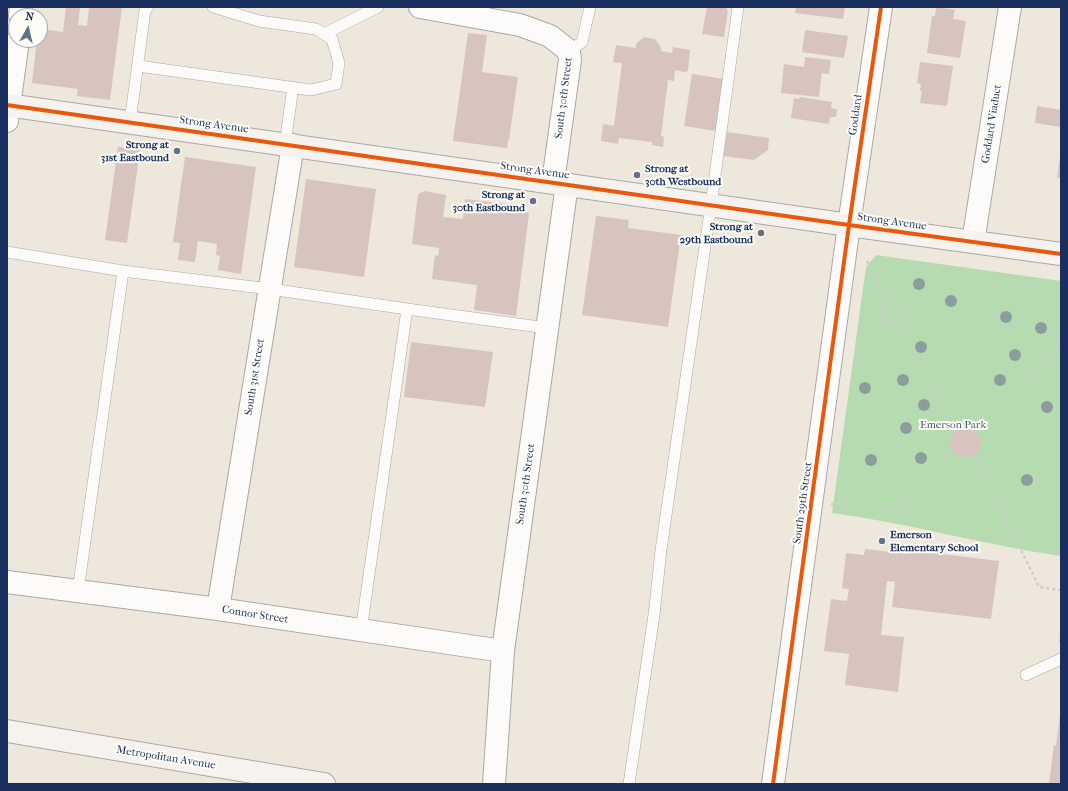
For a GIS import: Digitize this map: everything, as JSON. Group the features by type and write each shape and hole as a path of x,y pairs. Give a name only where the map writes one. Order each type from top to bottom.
{"street":[{"name":"South 30th Street","path":"420,7 520,25 550,36 569,51 570,60 547,328 503,651 494,784"},
{"name":"Goddard","path":"849,225 881,7"},
{"name":"Goddard Viaduct","path":"973,242 1010,7"},
{"path":"8,110 17,48"},
{"name":"Strong Avenue","path":"8,110 130,122 1061,254"},
{"name":"South 31st Street","path":"218,609 270,289 289,145"},
{"name":"South 29th Street","path":"774,784 849,225"},
{"name":"Connor Street","path":"7,582 218,609 503,651"},
{"name":"Metropolitan Avenue","path":"7,732 324,784"}],"lane":[{"path":"130,122 145,10 148,7"},
{"path":"138,66 311,90 336,84 339,63 332,39 316,29 259,21 213,7"},
{"path":"324,34 378,7"},
{"path":"569,51 582,42 590,7"},
{"path":"629,784 654,615 661,550 738,7"},
{"path":"289,145 293,87"},
{"path":"7,252 123,271 270,289 547,328"},
{"path":"78,592 123,271"},
{"path":"361,631 407,309"},
{"path":"1026,675 1061,659"}],"path":[{"path":"867,261 886,297 908,304 901,326"},
{"path":"886,297 878,319 901,326 925,370 937,404 955,432"},
{"path":"977,434 1003,413 1030,380 1037,366 1061,342"},
{"path":"831,504 896,512 906,496 924,476 941,459 953,450"},
{"path":"974,454 998,492 1010,527 1039,587 1061,590"},
{"path":"1060,642 1061,634"}],"green space":[{"name":"Emerson Park","path":"876,255 1061,281 1061,556 1004,546 889,522 832,513 866,267"}],"building":[{"path":"66,7 80,7 78,25 87,26 89,7 122,7 110,100 77,96 78,89 32,83 36,48 48,48 48,30 63,32"},
{"path":"707,7 727,7 728,11 724,37 702,34"},
{"path":"796,7 845,7 843,19 795,13"},
{"path":"936,7 955,10 953,19 966,21 960,58 927,53 932,16 935,16"},
{"path":"805,30 848,36 844,58 802,52"},
{"path":"468,33 487,35 482,72 518,77 507,148 453,141"},
{"path":"644,37 655,39 661,47 661,51 672,53 673,47 690,50 688,71 685,72 675,70 674,81 668,80 661,136 664,137 663,147 652,145 652,142 619,138 618,144 601,141 603,124 614,126 622,63 613,62 616,45 636,48 636,44"},
{"path":"805,57 831,60 829,74 822,73 819,97 781,93 784,64 804,67"},
{"path":"920,62 953,66 947,106 920,103 922,91 920,91 921,84 917,83"},
{"path":"692,74 724,79 716,131 684,126"},
{"path":"800,97 832,102 831,108 837,109 836,117 830,117 829,124 791,118 794,98 799,99"},
{"path":"1037,106 1061,110 1061,127 1035,123"},
{"path":"727,132 769,138 768,150 754,160 723,156"},
{"path":"118,147 140,150 127,243 105,240"},
{"path":"185,157 256,167 241,274 218,270 220,256 216,255 217,244 198,241 195,262 178,260 180,243 173,242"},
{"path":"1060,157 1061,178 1057,178"},
{"path":"306,179 376,189 364,277 294,267"},
{"path":"425,191 446,195 439,248 412,244 418,194"},
{"path":"465,199 524,206 529,214 516,316 474,310 477,285 432,279 435,255 438,256 443,217 463,219"},
{"path":"596,216 629,220 628,228 681,235 668,327 582,315"},
{"path":"411,342 493,352 485,407 404,397"},
{"path":"960,428 974,430 981,439 979,451 970,457 958,456 950,446 951,435"},
{"path":"865,549 908,554 909,550 999,561 991,619 892,607 895,582 887,581 881,635 904,637 898,692 845,685 849,654 824,651 831,599 847,601 849,589 842,588 846,553 864,555"},
{"path":"1060,715 1061,784 1049,784 1054,745 1056,746"}],"cycle path":[{"path":"773,784 849,225 881,7"},
{"path":"7,105 1061,254"}],"place":[{"name":"Strong at 31st Eastbound","path":"177,151"},
{"name":"Strong at 30th Westbound","path":"637,175"},
{"name":"Strong at 30th Eastbound","path":"533,201"},
{"name":"Strong at 29th Eastbound","path":"761,233"},
{"name":"Emerson Elementary School","path":"882,541"}]}
